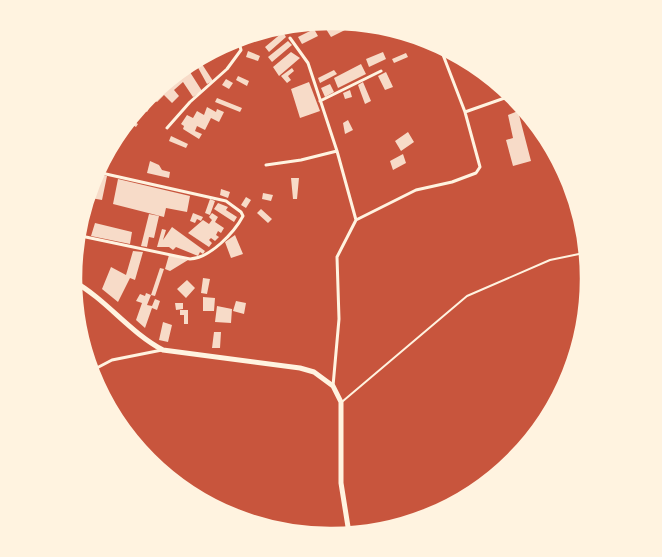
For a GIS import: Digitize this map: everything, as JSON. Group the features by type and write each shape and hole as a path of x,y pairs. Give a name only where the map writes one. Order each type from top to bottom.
{"main road":[{"path":"82,288 102,302 143,339 162,350 300,368 314,372 334,386 341,402 341,483 348,528"}],"street":[{"path":"290,38 308,63 337,152 356,220"},
{"path":"167,128 190,102 233,63 241,50 240,46"},
{"path":"334,386 340,319 337,257 356,220 416,190 452,182 476,173 480,167 465,112 444,56"},
{"path":"320,102 381,71"},
{"path":"465,112 504,98"},
{"path":"266,165 337,152"},
{"path":"85,237 190,259 199,259 224,239 243,216 241,212 226,201 104,174"},
{"path":"98,367 112,360 162,350"}],"lane":[{"path":"341,402 377,369 467,296 550,260 579,254"}],"building":[{"path":"314,29 318,36 302,44 298,37"},
{"path":"326,29 347,29 331,37"},
{"path":"280,34 284,34 286,37 269,52 265,47"},
{"path":"288,41 292,45 272,62 268,57"},
{"path":"248,51 260,56 258,61 246,57"},
{"path":"291,52 300,58 279,76 273,67"},
{"path":"383,52 386,59 369,67 366,59"},
{"path":"406,53 408,57 394,63 392,59"},
{"path":"202,64 213,81 207,84 198,67"},
{"path":"361,64 366,74 338,88 334,78"},
{"path":"292,68 294,71 288,76 291,80 287,83 281,76"},
{"path":"334,70 337,74 320,83 318,78"},
{"path":"190,72 202,91 193,97 183,82 174,90 179,96 172,103 164,95 157,102 155,101 166,91"},
{"path":"386,72 393,87 385,90 378,76"},
{"path":"238,76 249,81 247,86 236,80"},
{"path":"226,79 233,83 229,89 222,85"},
{"path":"309,82 320,111 300,118 291,89"},
{"path":"363,82 371,101 365,104 358,85"},
{"path":"330,84 334,92 325,97 321,88"},
{"path":"350,90 352,97 345,99 343,93"},
{"path":"217,98 242,108 240,112 215,102"},
{"path":"207,107 216,112 217,109 224,112 219,122 211,118 205,130 197,126 195,131 202,134 199,139 183,129 184,126 181,124 187,115 193,118 197,111 204,115"},
{"path":"517,112 519,114 531,161 513,166 506,140 513,138 508,115"},
{"path":"348,120 353,130 345,134 343,123"},
{"path":"408,132 414,142 401,151 395,141"},
{"path":"171,136 188,144 186,148 169,141"},
{"path":"403,154 406,163 393,170 390,161"},
{"path":"150,161 159,165 162,170 170,172 169,178 147,173"},
{"path":"104,175 107,176 102,200 95,199"},
{"path":"291,178 299,178 297,199 293,199"},
{"path":"118,179 190,196 187,212 166,208 164,217 113,204"},
{"path":"221,189 230,192 228,198 220,195"},
{"path":"263,193 273,195 271,201 262,199"},
{"path":"246,197 251,200 246,208 241,205"},
{"path":"210,199 215,201 210,215 205,213"},
{"path":"218,203 228,207 226,210 237,217 234,222 214,209"},
{"path":"261,209 272,219 268,223 257,213"},
{"path":"193,213 203,217 201,221 197,219 195,223 190,221"},
{"path":"212,213 218,217 215,222 224,228 221,233 218,231 216,235 219,237 215,241 211,238 209,240 212,243 209,247 188,233 203,220 209,224 212,220 209,217"},
{"path":"149,214 159,216 154,238 149,237 147,247 141,246"},
{"path":"95,223 132,232 130,244 91,236"},
{"path":"172,227 205,251 203,254 200,252 198,256 176,247 173,250 169,247 157,247 162,229 166,230 163,240"},
{"path":"235,235 243,254 231,258 225,242"},
{"path":"133,251 143,252 135,280 130,278 118,302 102,289 111,267 126,275"},
{"path":"169,255 188,260 170,271 165,269"},
{"path":"160,268 164,269 155,296 151,295"},
{"path":"203,278 210,279 207,294 201,293"},
{"path":"187,280 195,288 186,298 177,289"},
{"path":"146,293 151,295 147,305 152,306 155,299 160,301 157,310 152,308 145,328 136,320 142,303 136,301 140,294 145,296"},
{"path":"203,297 215,298 214,311 203,311"},
{"path":"236,301 246,303 244,314 233,311"},
{"path":"175,303 183,303 183,309 176,310"},
{"path":"217,306 232,309 231,323 215,322"},
{"path":"180,310 188,310 188,324 184,324 184,315 180,315"},
{"path":"163,322 172,325 168,342 159,340"},
{"path":"214,332 221,332 220,348 212,348"}]}
